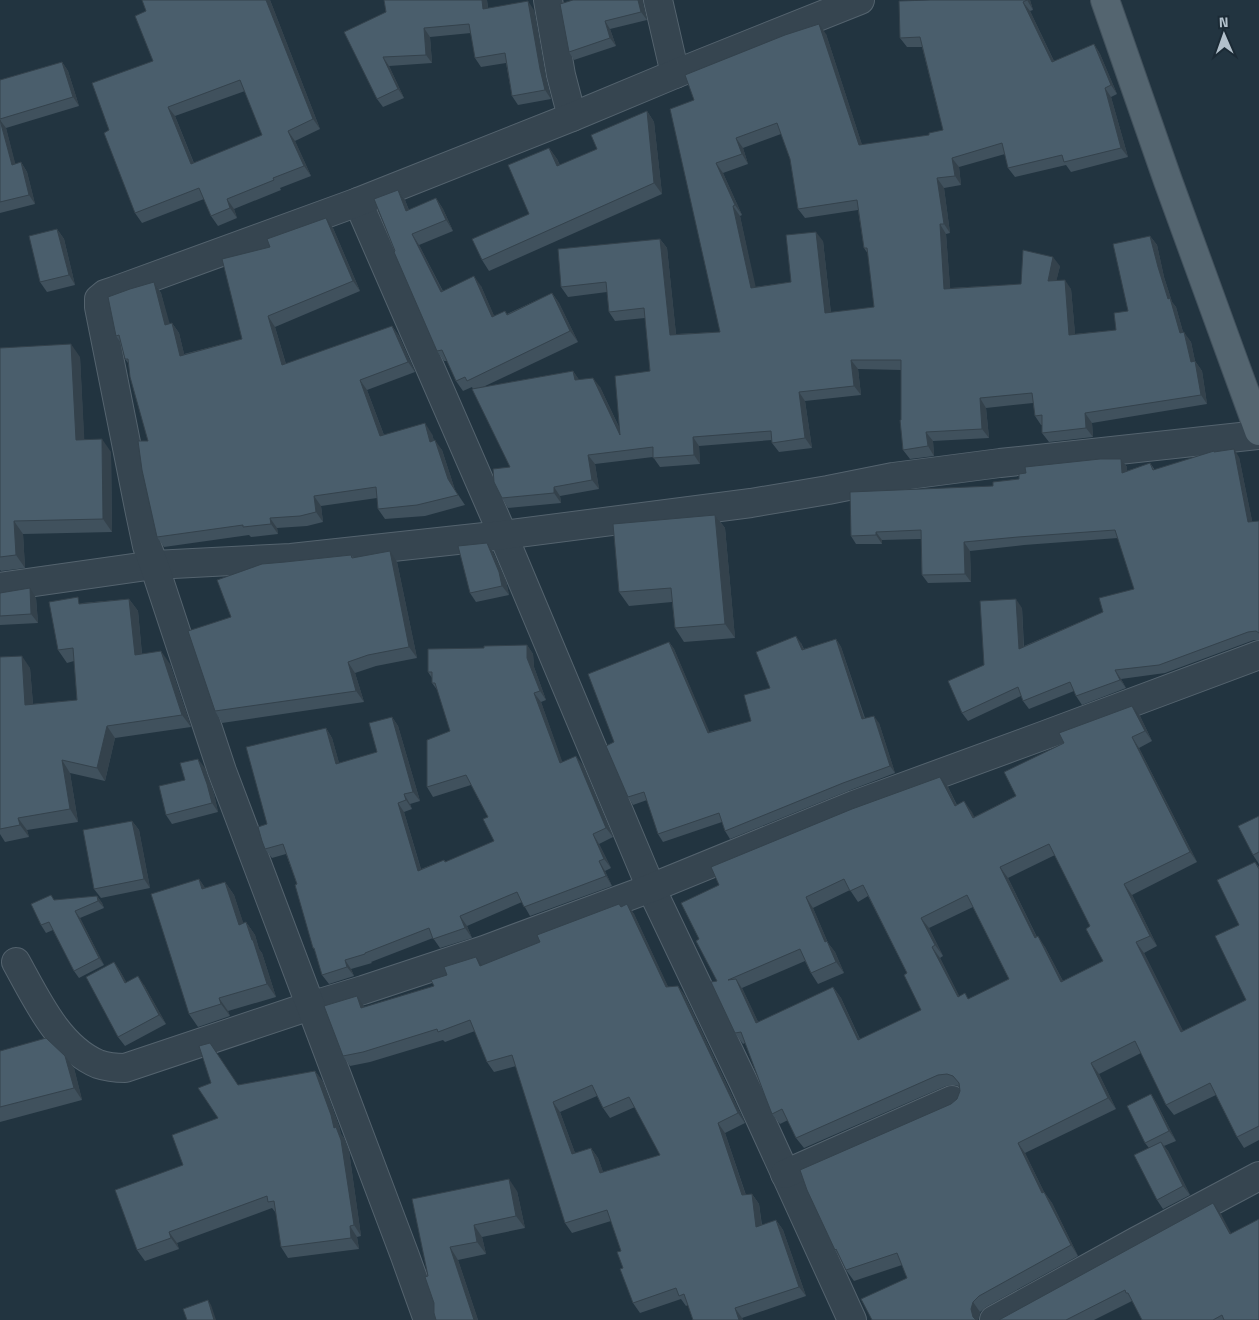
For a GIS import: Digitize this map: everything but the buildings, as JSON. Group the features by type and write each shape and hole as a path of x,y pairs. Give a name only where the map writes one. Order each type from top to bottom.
{"main road":[{"path":"1105,0 1259,433"}],"street":[{"path":"548,0 561,75 572,117"},
{"path":"658,0 675,74"},
{"path":"428,1320 222,771 154,565 140,513 99,300 104,294 358,202 860,0"},
{"path":"358,202 502,535 651,888 743,1080 852,1320"},
{"path":"0,587 154,565 291,558 502,535 751,503 902,476 1259,433"},
{"path":"16,962 37,1001 69,1044 85,1057 100,1064 112,1068 125,1068 484,950 651,888 854,805 1259,655"},
{"path":"785,1174 952,1100"},
{"path":"994,1320 1259,1176"}]}
